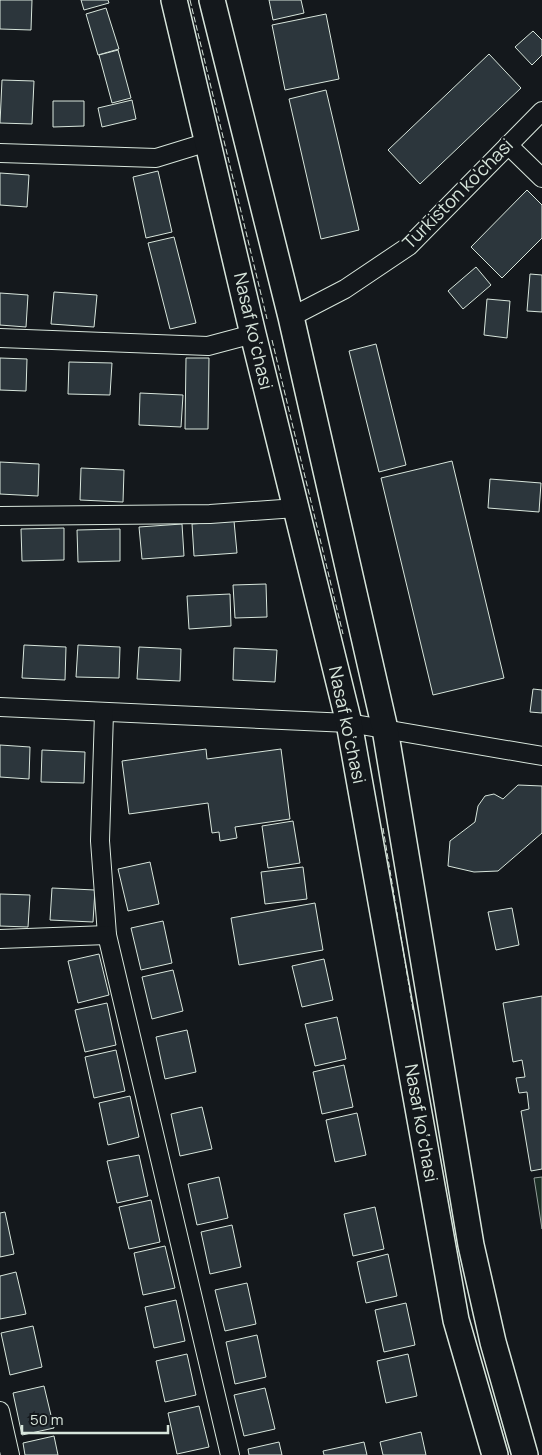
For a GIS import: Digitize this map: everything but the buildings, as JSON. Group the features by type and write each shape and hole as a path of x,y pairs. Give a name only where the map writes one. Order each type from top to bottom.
{"main road":[{"name":"Nasaf ko‘chasi","path":"174,0 253,334 349,722 456,1320 495,1455"},
{"name":"Nasaf ko‘chasi","path":"212,0 290,317 385,729 471,1245 493,1342 525,1455"}],"street":[{"name":"Turkiston ko'chasi","path":"290,317 345,289 409,246 542,110"},
{"path":"0,153 156,158 208,142"},
{"path":"508,145 542,178"},
{"path":"0,338 208,346 253,334"},
{"path":"0,516 210,514 296,508"},
{"path":"0,707 104,713 349,722 542,756"},
{"path":"104,713 100,841 107,935 230,1455"},
{"path":"0,939 107,935"},
{"path":"0,1411 10,1455"}],"green space":[{"path":"542,1177 542,1229 534,1178"}],"fence":[{"path":"190,0 267,319"},
{"path":"272,340 343,634"},
{"path":"383,828 413,1010"}]}
